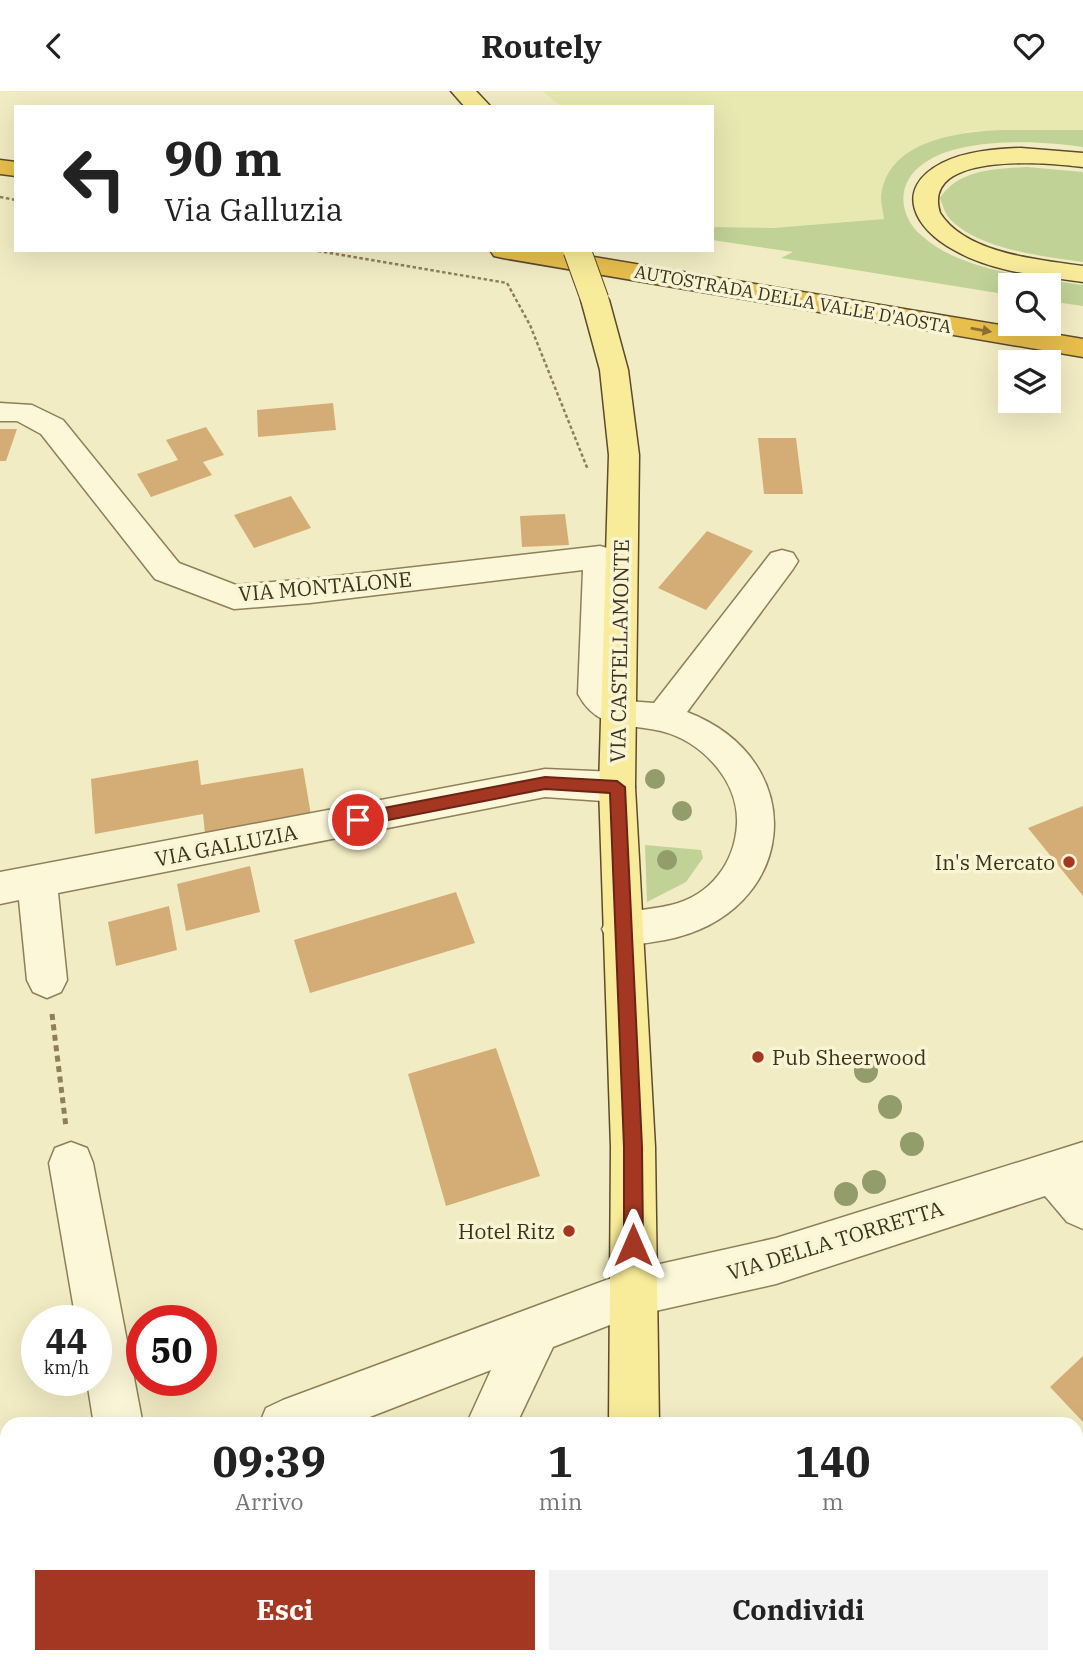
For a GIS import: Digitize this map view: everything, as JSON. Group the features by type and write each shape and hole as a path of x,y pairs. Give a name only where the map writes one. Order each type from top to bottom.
{"highway":[{"name":"AUTOSTRADA DELLA VALLE D'AOSTA","path":"515,252 1083,348"},
{"name":"AUTOSTRADA DELLA VALLE D'AOSTA","path":"652,252 998,309"},
{"path":"1061,320 1083,324"}],"main road":[{"path":"463,91 478,105"},
{"path":"1083,160 1033,155 978,160 954,167 936,177 928,188 925,200 927,214 938,227 972,249 996,258 1083,274"},
{"name":"VIA CASTELLAMONTE","path":"578,252 614,370 624,455 617,787 633,1147 634,1417"}],"street":[{"name":"VIA MONTALONE","path":"0,412 22,412 52,427 167,571 234,597 310,591 600,557 595,694 617,712"},
{"path":"663,717 782,561"},
{"path":"617,712 663,717 704,735 736,762 754,797 758,836 744,873 714,904 672,923 622,929"},
{"name":"VIA GALLUZIA","path":"19,885 545,783 617,787"},
{"path":"19,885 47,980"},
{"path":"71,1163 118,1417"},
{"name":"VIA DELLA TORRETTA","path":"304,1417 634,1293 776,1261 1068,1168 1083,1207"},
{"path":"495,1417 536,1330"}],"path":[{"path":"324,252 507,283 530,325 589,472"},
{"path":"47,980 71,1163"}],"green space":[{"path":"542,91 1083,91 1083,130 967,131 881,197 884,219 773,228 714,227 714,105 560,105"},
{"path":"1002,130 1083,130 1083,147 1010,142 954,150 931,159 914,173 904,192 907,216 921,235 955,257 1009,273 998,273 998,293 781,258 793,252 714,240 714,227 773,228 884,219 881,197 886,178 896,163 910,151 946,137"},
{"path":"1027,167 1083,172 1083,262 1012,250 977,238 949,218 940,198 957,181 979,172"},
{"path":"1061,282 1083,285 1083,306 1061,303"},
{"path":"645,845 701,850 703,858 686,882 647,902"}],"building":[{"path":"333,403 336,430 258,437 257,410"},
{"path":"206,427 224,455 203,462 212,475 151,497 137,474 178,460 166,440"},
{"path":"0,429 17,429 6,461 0,461"},
{"path":"758,438 796,438 803,494 764,494"},
{"path":"291,496 311,528 254,548 234,515"},
{"path":"565,514 569,545 522,547 520,516"},
{"path":"707,531 753,551 706,610 658,588"},
{"path":"198,760 201,785 303,768 311,815 205,834 203,814 95,834 91,779"},
{"name":"In's Mercato","path":"1083,806 1083,896 1028,828"},
{"path":"250,866 260,912 186,931 177,884"},
{"path":"456,892 475,943 310,993 294,940"},
{"path":"169,906 177,950 116,966 108,922"},
{"path":"496,1048 540,1176 446,1206 408,1074"},
{"path":"1083,1356 1083,1417 1078,1417 1050,1387"}],"place":[{"name":"In's Mercato","path":"1069,862"},
{"name":"Pub Sheerwood","path":"758,1057"},
{"name":"Hotel Ritz","path":"569,1231"}],"route":[{"path":"358,820 545,783 617,787 633,1147 633,1245"}]}
